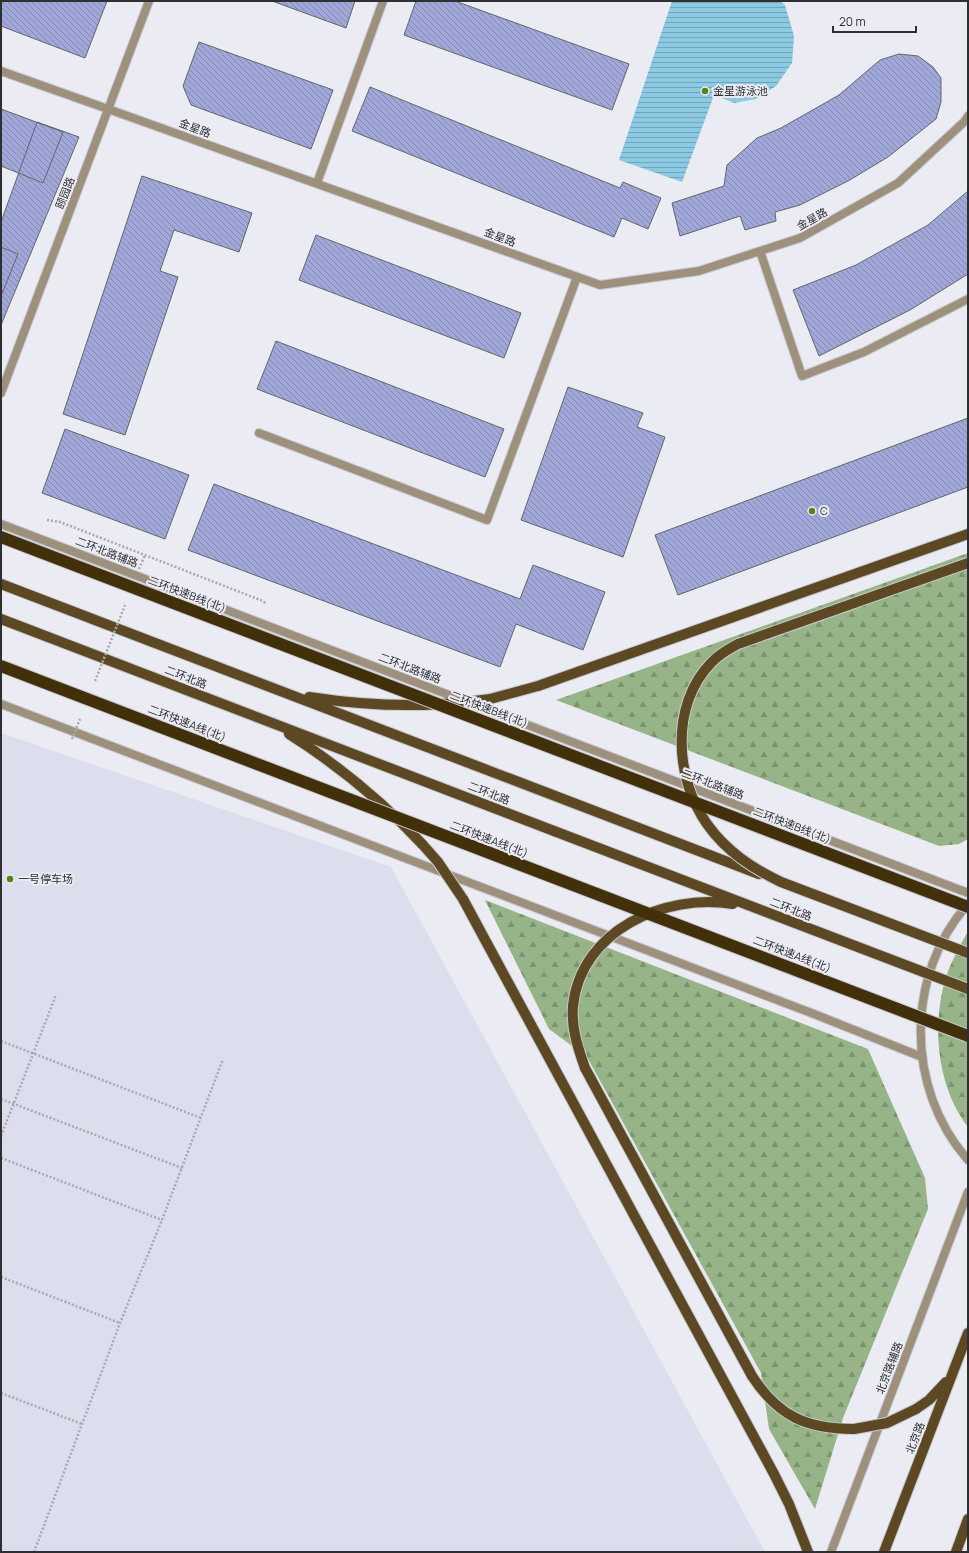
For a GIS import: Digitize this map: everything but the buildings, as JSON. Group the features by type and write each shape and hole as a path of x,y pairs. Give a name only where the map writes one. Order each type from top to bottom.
{"highway":[{"name":"二环快速B线(北)","path":"1,537 968,905"},
{"name":"二环快速A线(北)","path":"1,666 968,1036"},
{"path":"1,675 120,711"}],"main road":[{"path":"282,691 322,699 419,706 490,699 538,686 968,534"},
{"path":"781,882 757,871 737,857 721,841 707,824 697,806 689,786 684,766 682,747 683,728 686,709 700,676 711,663 724,652 738,644 968,563"},
{"name":"二环北路","path":"1,584 968,953"},
{"name":"二环北路","path":"1,619 968,989"},
{"path":"270,722 309,747 351,778 390,812 423,845 452,880 774,1474 802,1532 808,1552"},
{"path":"767,912 744,905 722,902 678,904 658,909 639,917 606,940 594,954 584,970 577,988 573,1006 573,1026 577,1047 585,1068 748,1369 762,1392 775,1405 789,1415 804,1422 837,1429 854,1429 887,1422 916,1409 940,1390 949,1379 955,1367"},
{"name":"北京路","path":"884,1552 968,1333"},
{"path":"956,1552 968,1519"}],"street":[{"name":"颐园路","path":"1,393 149,1"},
{"path":"317,183 383,1"},
{"name":"金星路","path":"1,71 600,285 699,271 800,238 898,183 964,122 968,116"},
{"path":"760,251 802,376 864,352 968,299"},
{"path":"259,432 487,520 577,276"},
{"name":"二环北路辅路","path":"1,524 968,893"},
{"path":"1,704 922,1057"},
{"path":"968,905 945,936 932,963 924,992 920,1021 922,1057 926,1080 936,1108 949,1134 968,1160"},
{"name":"北京路辅路","path":"830,1552 968,1192"}],"path":[{"path":"60,522 263,601"},
{"path":"139,570 145,555"},
{"path":"92,687 128,599"},
{"path":"72,739 80,717"},
{"path":"1,1136 56,995"},
{"path":"1,1041 201,1118"},
{"path":"34,1552 120,1323 162,1220 223,1059"},
{"path":"1,1099 182,1168"},
{"path":"1,1158 162,1220"},
{"path":"1,1277 120,1323"},
{"path":"1,1393 82,1424"}],"shaded area":[{"path":"1,733 391,867 765,1552 1,1552"}],"green space":[{"path":"968,553 968,839 959,844 939,846 556,700"},
{"path":"485,900 868,1049 925,1178 928,1209 843,1418 815,1509 769,1429 761,1373 587,1057 549,1029"},
{"path":"968,931 968,1127 958,1112 944,1077 938,1040 938,1021 940,1002 946,977 951,963"}],"water":[{"name":"金星游泳池","path":"672,1 780,1 785,5 794,36 792,63 776,86 756,99 734,103 714,95 682,182 619,160"}],"place":[{"name":"金星游泳池","path":"705,91"},
{"name":"C","path":"812,511"},
{"name":"一号停车场","path":"10,879"}]}
